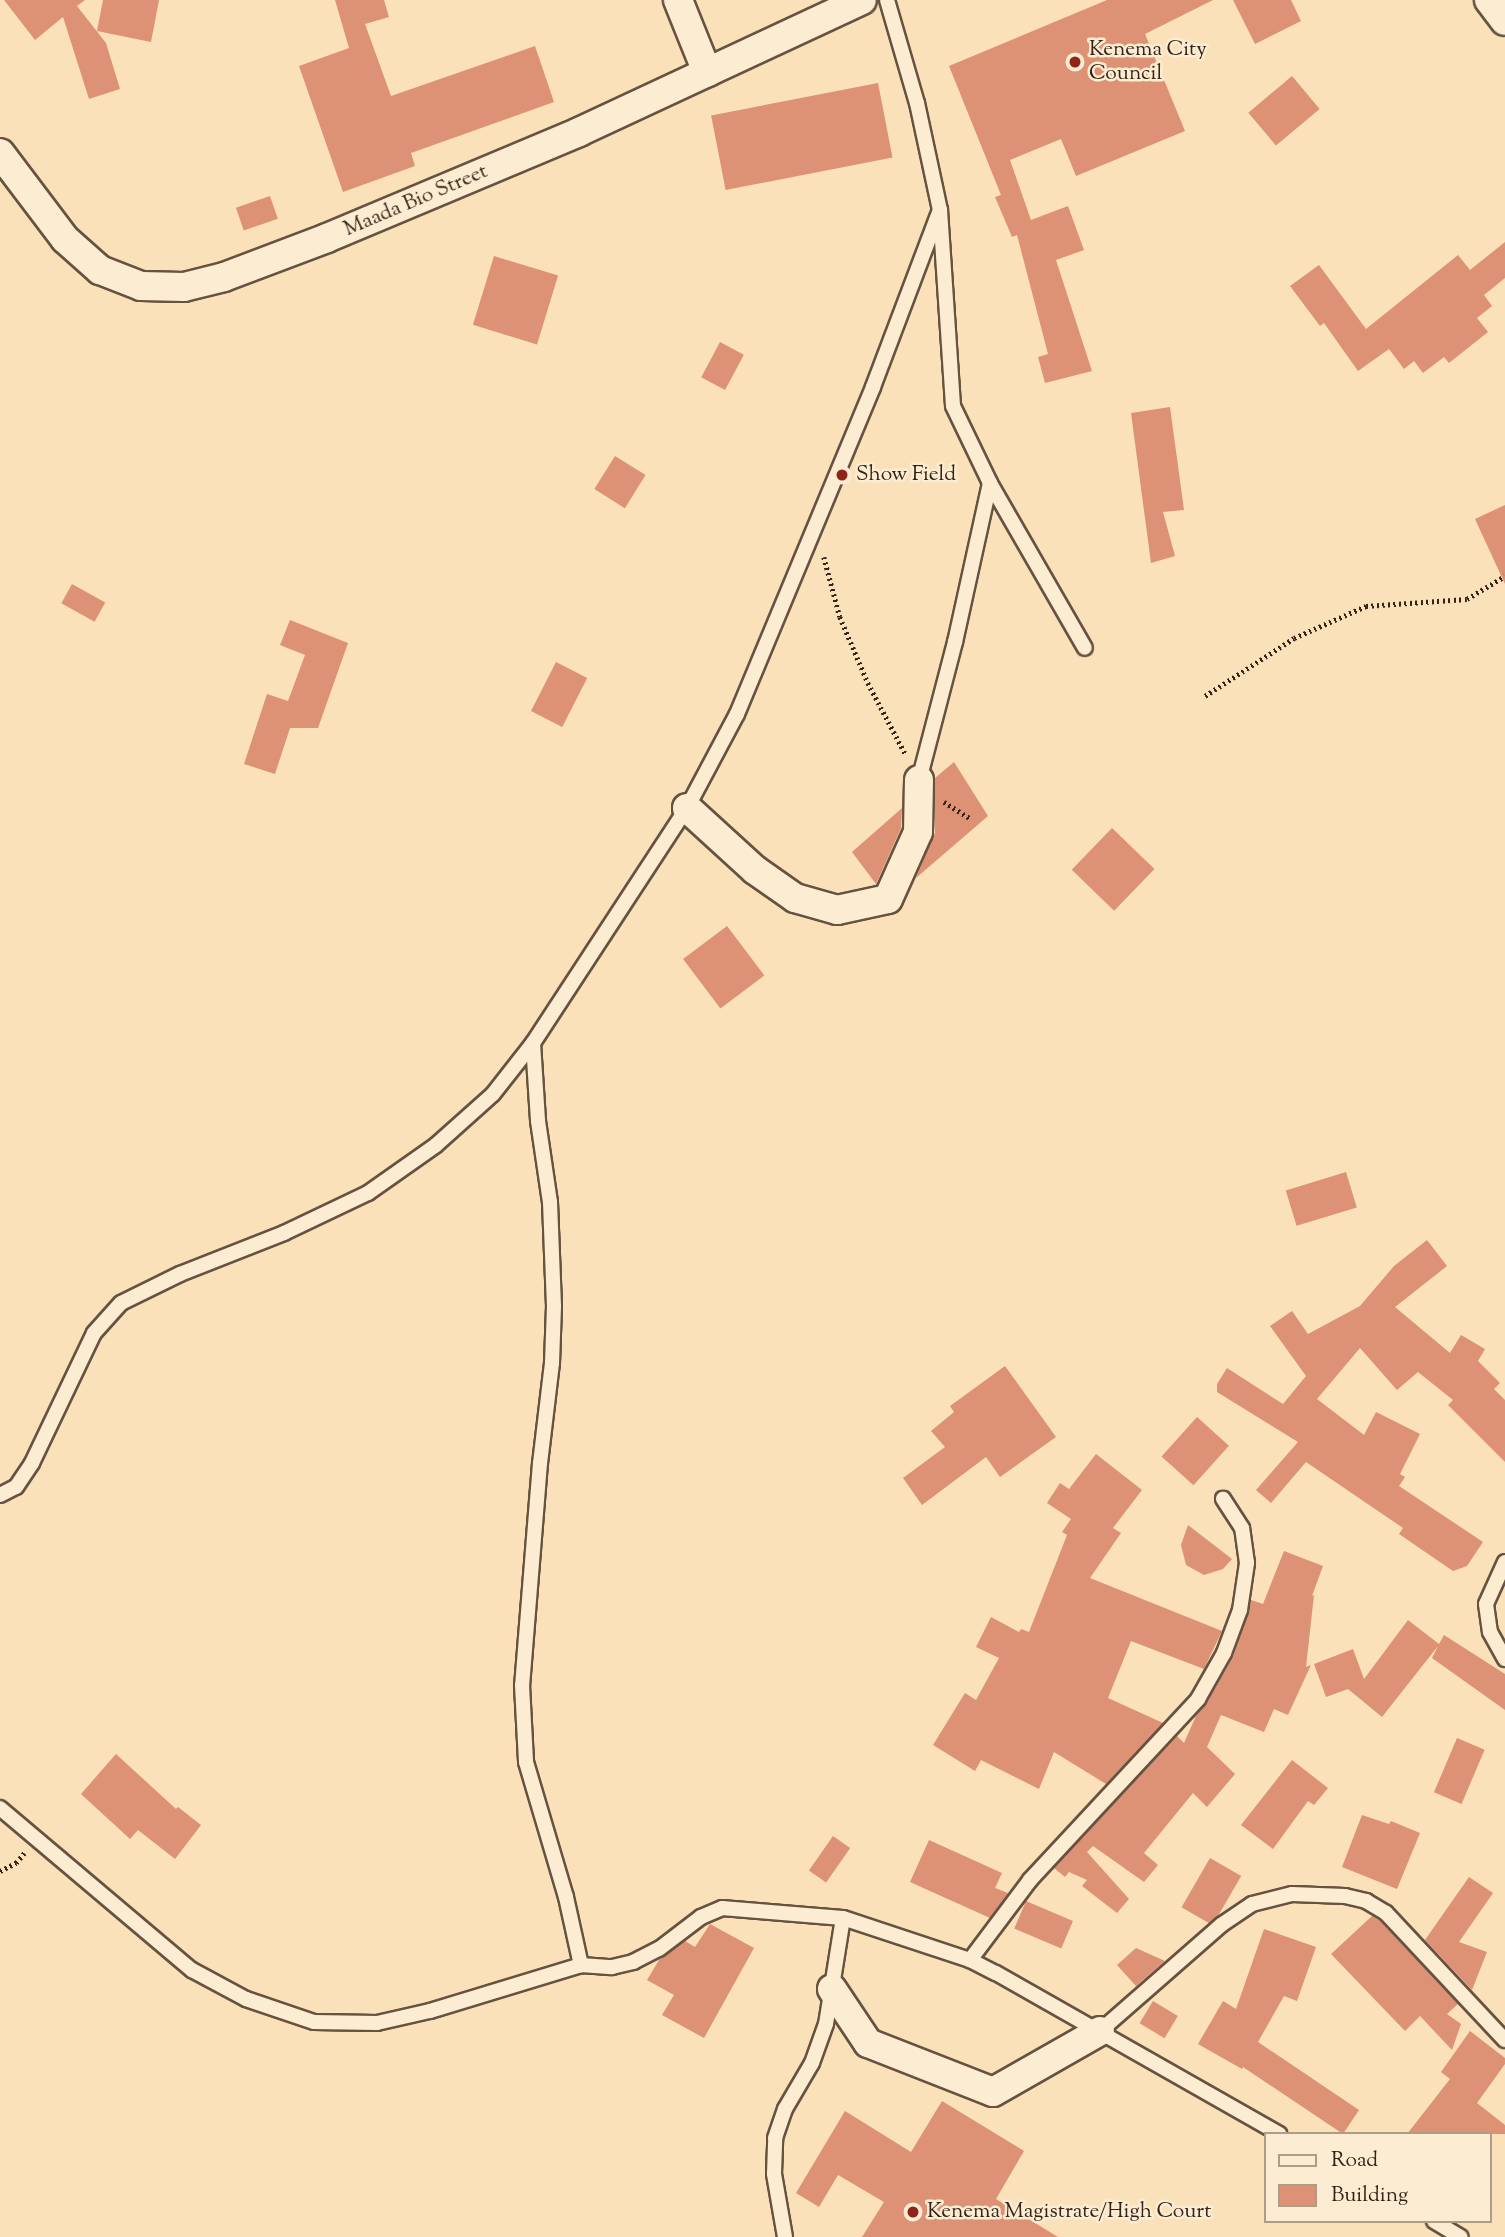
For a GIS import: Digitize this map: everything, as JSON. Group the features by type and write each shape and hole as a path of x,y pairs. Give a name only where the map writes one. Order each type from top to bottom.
{"street":[{"path":"678,0 707,72"},
{"name":"Maada Bio Street","path":"0,153 65,239 100,270 141,286 184,287 224,277 327,238 579,132 862,0"},
{"path":"1489,0 1505,21"},
{"path":"687,808 755,870 795,898 837,910 888,899 918,832 919,780"},
{"path":"832,1989 867,2043 993,2092 1100,2031"}],"lane":[{"path":"887,0 917,103 940,210 953,406 990,482 1085,648"},
{"path":"0,1495 16,1487 32,1464 94,1333 121,1303 180,1274 284,1233 368,1193 436,1145 493,1094 533,1043 687,808 737,715 816,526 940,210"},
{"path":"919,780 955,642 990,482"},
{"path":"533,1043 538,1121 550,1202 554,1306 522,1685 525,1749 526,1762 566,1898 581,1965"},
{"path":"970,1960 1030,1880 1198,1699 1224,1653 1240,1610 1247,1563 1242,1528 1223,1500"},
{"path":"1505,1562 1486,1604 1490,1632 1505,1658"},
{"path":"0,1808 192,1970 246,1999 314,2022 377,2023 581,1965 612,1966 633,1962 659,1949 702,1917 722,1908 843,1918 970,1960 1276,2132"},
{"path":"1100,2031 1221,1925 1252,1904 1292,1894 1345,1896 1366,1901 1386,1913 1505,2040"},
{"path":"785,2237 774,2174 775,2138 785,2109 812,2063 826,2024 843,1918"},
{"path":"1437,2223 1461,2237"}],"path":[{"path":"816,526 840,617 868,683 919,780 970,818"},
{"path":"1205,696 1294,638 1366,606 1467,599 1505,576"}],"building":[{"path":"4,0 85,0 77,6 106,43 120,89 89,99 63,17 35,40"},
{"path":"103,0 159,0 151,42 97,31"},
{"path":"335,0 384,0 389,17 365,24 391,96 535,46 554,102 411,153 415,166 343,192 299,66 349,48"},
{"path":"1107,0 1213,0 1145,34 1185,131 1076,176 1061,139 1010,160 1031,220 1068,206 1084,250 1056,260 1092,371 1045,383 1038,357 1048,354 1017,235 1012,237 995,197 1001,195 949,66"},
{"path":"1233,0 1291,0 1301,21 1255,44"},
{"path":"1292,76 1320,109 1276,146 1248,113"},
{"path":"878,83 893,158 726,190 711,115"},
{"path":"270,196 278,219 244,230 236,208"},
{"path":"1505,242 1505,278 1484,295 1492,306 1477,318 1488,332 1449,363 1444,357 1423,373 1414,361 1404,369 1389,349 1358,371 1324,323 1320,326 1290,286 1319,265 1366,329 1458,255 1470,270"},
{"path":"494,256 558,276 537,344 473,325"},
{"path":"720,342 744,355 725,390 701,377"},
{"path":"1170,407 1184,510 1163,512 1175,556 1151,563 1131,413"},
{"path":"615,456 646,475 625,508 594,489"},
{"path":"1505,505 1505,584 1475,519"},
{"path":"72,584 105,602 95,622 61,603"},
{"path":"290,620 348,643 318,728 290,728 275,774 244,764 267,694 288,701 305,655 280,645"},
{"path":"556,662 587,678 562,727 531,711"},
{"path":"954,762 988,816 916,878 935,833 935,778"},
{"path":"902,808 901,828 876,884 852,852"},
{"path":"1112,828 1154,869 1114,911 1072,870"},
{"path":"727,926 764,976 720,1009 683,959"},
{"path":"1346,1172 1357,1207 1297,1226 1286,1190"},
{"path":"1427,1240 1447,1266 1395,1307 1450,1353 1461,1335 1485,1349 1478,1361 1500,1383 1494,1389 1505,1400 1505,1462 1448,1405 1453,1400 1418,1372 1397,1390 1360,1348 1317,1399 1364,1435 1376,1412 1420,1434 1400,1474 1405,1477 1399,1486 1483,1542 1467,1566 1453,1571 1399,1534 1403,1528 1306,1462 1271,1503 1256,1490 1298,1442 1217,1392 1217,1384 1227,1368 1283,1404 1306,1376 1270,1326 1292,1311 1308,1334 1360,1306 1394,1266"},
{"path":"1005,1366 1056,1437 1000,1477 986,1457 922,1505 903,1478 945,1447 931,1431 954,1412 950,1406"},
{"path":"1197,1417 1229,1446 1193,1485 1162,1456"},
{"path":"1096,1454 1142,1490 1113,1528 1121,1533 1090,1578 1222,1631 1204,1669 1131,1641 1108,1698 1163,1723 1106,1784 1054,1752 1039,1789 981,1760 975,1771 933,1745 965,1693 976,1700 999,1658 976,1647 991,1617 1019,1632 1021,1629 1029,1632 1067,1535 1062,1532 1071,1519 1047,1503 1060,1483 1069,1489"},
{"path":"1188,1525 1232,1559 1223,1569 1204,1575 1186,1565 1181,1545"},
{"path":"1284,1551 1323,1566 1312,1596 1314,1595 1306,1667 1311,1665 1288,1715 1274,1709 1264,1732 1221,1715 1207,1747 1235,1774 1207,1807 1193,1793 1144,1853 1158,1865 1144,1882 1093,1846 1087,1852 1129,1899 1117,1913 1082,1886 1087,1880 1069,1872 1065,1877 1054,1868 1177,1736 1184,1743 1196,1716 1233,1657 1251,1600 1263,1604"},
{"path":"1408,1620 1439,1644 1444,1635 1505,1674 1505,1710 1432,1658 1438,1646 1382,1717 1348,1689 1326,1697 1314,1664 1353,1649 1364,1679"},
{"path":"1457,1738 1485,1750 1462,1804 1434,1792"},
{"path":"116,1754 176,1809 178,1807 201,1825 175,1859 138,1830 130,1839 81,1794"},
{"path":"1292,1760 1328,1788 1314,1805 1308,1801 1273,1849 1241,1825"},
{"path":"1362,1815 1389,1824 1391,1821 1420,1833 1397,1889 1342,1867"},
{"path":"833,1836 850,1848 826,1882 809,1870"},
{"path":"929,1840 1002,1873 995,1888 1008,1893 990,1918 910,1882"},
{"path":"1210,1858 1241,1876 1213,1925 1182,1907"},
{"path":"1469,1877 1493,1893 1459,1942 1487,1952 1472,1990 1425,1940"},
{"path":"1026,1901 1073,1921 1061,1949 1014,1929"},
{"path":"1372,1916 1380,1921 1458,2004 1447,2014 1461,2024 1452,2050 1420,2016 1405,2031 1331,1954"},
{"path":"710,1924 754,1948 704,2038 662,2015 674,1995 647,1980 659,1960 685,1941 695,1947"},
{"path":"1264,1929 1316,1947 1297,2001 1284,1996 1258,2042 1359,2110 1344,2132 1340,2132 1243,2067 1242,2069 1198,2044 1223,2001 1236,2009"},
{"path":"1136,1948 1165,1961 1136,1986 1117,1965"},
{"path":"1153,2001 1178,2016 1164,2038 1140,2023"},
{"path":"1470,2031 1505,2058 1505,2064 1477,2103 1505,2125 1505,2134 1409,2132 1450,2079 1441,2072"},
{"path":"942,2101 1024,2151 996,2199 1058,2237 862,2237 884,2202 838,2175 819,2207 796,2193 845,2111 911,2152"}],"place":[{"name":"Kenema City Council","path":"1075,62"},
{"name":"Show Field","path":"842,475"},
{"name":"Kenema Magistrate/High Court","path":"913,2212"}]}
